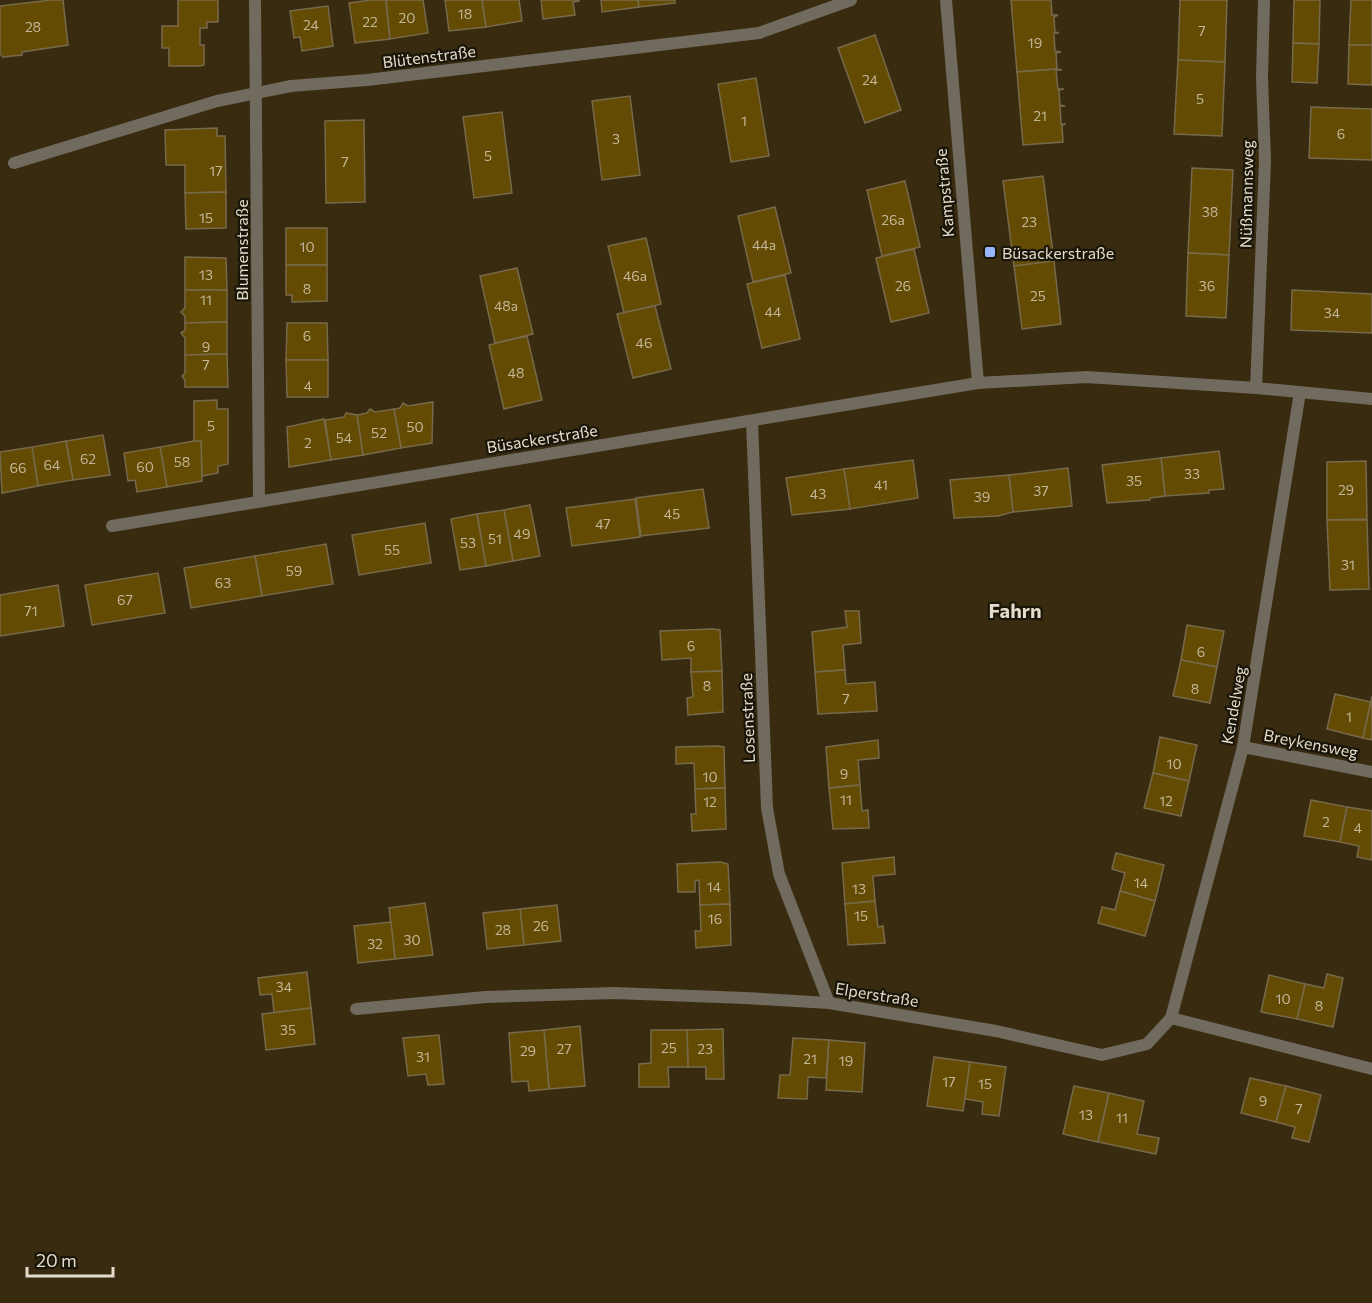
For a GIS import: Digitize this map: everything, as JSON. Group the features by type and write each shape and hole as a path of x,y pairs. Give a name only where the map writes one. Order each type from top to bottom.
{"street":[{"name":"Blumenstraße","path":"255,0 259,500"},
{"name":"Blütenstraße","path":"14,163 206,104 291,86 368,80 759,33 851,0"},
{"name":"Kampstraße","path":"946,0 978,383"},
{"name":"Nüßmannsweg","path":"1256,388 1266,161 1262,78 1264,0"},
{"name":"Büsackerstraße","path":"112,526 978,383 1086,377 1256,388 1372,399"},
{"name":"Kendelweg","path":"1171,1018 1243,747 1300,392"},
{"name":"Losenstraße","path":"752,422 767,807 779,874 829,1003"},
{"name":"Breykensweg","path":"1243,747 1372,772"},
{"name":"Elperstraße","path":"356,1009 486,997 614,993 829,1003 996,1031 1102,1055 1147,1044 1171,1018"},
{"path":"1171,1018 1372,1069"}],"building":[{"path":"63,0 68,45 3,57 0,54 0,6"},
{"path":"178,0 218,0 218,22 207,22 207,28 200,28 200,45 204,45 204,65 169,66 169,48 162,48 162,26 178,26"},
{"path":"386,0 390,39 355,43 349,3"},
{"path":"386,0 423,0 428,33 390,39"},
{"path":"445,0 482,0 486,27 449,31"},
{"path":"482,0 519,0 522,21 486,27"},
{"path":"541,0 579,1 573,2 575,15 543,19"},
{"path":"601,0 638,0 639,7 602,12"},
{"path":"638,0 675,0 675,3 639,7"},
{"path":"1011,0 1051,0 1052,15 1058,15 1054,17 1055,32 1059,33 1054,33 1055,51 1061,52 1056,53 1057,69 1017,72"},
{"path":"1180,0 1227,0 1225,62 1178,60"},
{"path":"1294,0 1320,0 1319,44 1293,43"},
{"path":"1351,0 1372,0 1372,45 1349,45"},
{"path":"328,6 333,46 302,51 300,37 294,38 290,11"},
{"path":"875,35 901,110 865,123 838,48"},
{"path":"1293,43 1319,44 1317,83 1292,82"},
{"path":"1349,45 1372,45 1372,85 1348,84"},
{"path":"1178,60 1225,62 1222,136 1174,134"},
{"path":"1057,69 1062,70 1056,70 1058,89 1064,89 1059,90 1060,105 1065,106 1060,106 1061,124 1066,124 1062,125 1063,142 1023,145 1017,72"},
{"path":"756,78 769,156 731,162 718,84"},
{"path":"630,96 640,175 602,180 592,101"},
{"path":"1311,107 1372,109 1372,160 1309,158"},
{"path":"502,112 512,193 474,198 463,117"},
{"path":"364,120 365,202 326,203 325,121"},
{"path":"217,128 217,136 225,136 226,192 185,193 185,165 166,165 165,130"},
{"path":"1192,168 1233,170 1229,255 1188,253"},
{"path":"1043,176 1054,261 1014,266 1003,181"},
{"path":"905,181 920,247 882,256 867,190"},
{"path":"226,192 226,228 186,229 185,193"},
{"path":"775,207 791,273 753,282 738,216"},
{"path":"286,228 327,228 327,265 286,265"},
{"path":"646,238 661,304 624,313 608,246"},
{"path":"914,249 929,313 891,322 876,258"},
{"path":"1188,253 1229,255 1226,318 1186,316"},
{"path":"185,257 226,258 227,290 185,290"},
{"path":"1054,261 1061,324 1022,329 1014,266"},
{"path":"286,265 327,265 327,301 292,302 292,295 286,295"},
{"path":"517,268 533,334 495,343 480,276"},
{"path":"785,275 800,339 762,348 747,284"},
{"path":"185,290 227,290 227,322 185,323 185,316 181,312 185,308"},
{"path":"1292,290 1372,294 1372,333 1291,330"},
{"path":"655,306 671,369 633,378 617,314"},
{"path":"227,322 227,354 185,355 185,338 181,333 185,330 185,323"},
{"path":"287,323 327,323 328,360 286,360"},
{"path":"527,336 542,400 504,409 489,345"},
{"path":"227,354 228,387 185,387 185,380 182,376 185,373 185,355"},
{"path":"286,360 328,360 328,397 287,397"},
{"path":"217,400 217,409 228,409 228,464 218,466 218,473 202,476 201,441 194,442 194,401"},
{"path":"433,402 432,443 401,448 394,409 400,408 403,403 408,406"},
{"path":"370,409 375,412 394,409 401,448 363,455 357,415 367,413"},
{"path":"346,413 357,415 363,455 331,460 325,420 344,417"},
{"path":"324,419 331,460 289,467 287,427"},
{"path":"103,435 110,475 73,480 66,441"},
{"path":"66,441 73,480 38,486 32,447"},
{"path":"201,441 202,481 167,487 160,447"},
{"path":"32,447 38,486 2,493 0,452"},
{"path":"160,447 167,487 137,492 135,480 128,481 124,453"},
{"path":"1219,451 1224,489 1209,490 1209,493 1165,496 1161,458"},
{"path":"1161,458 1165,496 1150,498 1150,500 1107,503 1102,465"},
{"path":"913,460 918,498 850,509 844,469"},
{"path":"1366,461 1367,519 1327,520 1327,462"},
{"path":"1068,468 1072,506 1013,512 1009,475"},
{"path":"844,469 850,509 792,515 786,478"},
{"path":"1009,475 1013,512 998,516 954,518 950,480"},
{"path":"703,489 709,528 641,536 636,498"},
{"path":"635,499 640,537 572,546 566,508"},
{"path":"530,505 540,556 513,561 504,510"},
{"path":"504,510 513,561 486,566 477,514"},
{"path":"477,514 486,566 460,570 451,519"},
{"path":"1327,520 1367,520 1369,589 1330,590"},
{"path":"425,523 431,563 359,575 352,535"},
{"path":"326,544 333,584 262,596 255,556"},
{"path":"255,556 262,596 191,608 184,568"},
{"path":"158,573 165,613 92,625 85,585"},
{"path":"58,585 64,626 0,636 0,595"},
{"path":"845,611 859,611 861,643 843,645 845,670 815,672 812,632 847,627"},
{"path":"1187,625 1224,631 1217,667 1181,660"},
{"path":"720,630 722,671 691,672 691,658 662,660 660,631"},
{"path":"1181,660 1217,667 1210,703 1173,696"},
{"path":"845,670 846,684 875,682 877,711 818,714 815,672"},
{"path":"722,671 723,712 688,715 687,698 693,697 691,672"},
{"path":"1335,694 1371,702 1363,738 1327,729"},
{"path":"1372,696 1372,740 1363,738"},
{"path":"1160,737 1197,745 1189,781 1153,773"},
{"path":"878,740 879,758 858,760 860,785 829,788 826,747"},
{"path":"676,747 724,747 725,788 695,789 694,763 676,764"},
{"path":"1153,773 1189,781 1181,816 1144,808"},
{"path":"860,785 862,811 868,810 869,828 833,829 829,788"},
{"path":"725,788 726,829 692,831 691,814 696,814 695,789"},
{"path":"1311,800 1347,807 1340,842 1304,836"},
{"path":"1347,807 1372,811 1372,860 1357,857 1359,846 1340,842"},
{"path":"1116,853 1164,865 1155,901 1120,891 1125,873 1112,869"},
{"path":"894,857 895,874 873,876 875,901 845,904 842,863"},
{"path":"721,862 728,864 730,904 700,905 699,880 695,881 695,892 678,892 677,864"},
{"path":"1120,891 1155,901 1145,936 1098,923 1102,907 1115,910"},
{"path":"875,901 878,927 883,926 885,943 848,945 845,904"},
{"path":"425,903 433,955 395,959 389,908"},
{"path":"730,904 731,945 696,948 695,931 701,931 700,905"},
{"path":"557,905 561,941 524,945 520,909"},
{"path":"520,909 524,945 487,949 483,913"},
{"path":"391,922 395,959 358,963 354,926"},
{"path":"307,972 311,1008 274,1013 272,994 260,995 258,978"},
{"path":"1327,974 1343,978 1333,1027 1297,1019 1305,984 1324,988"},
{"path":"1269,975 1305,984 1297,1019 1261,1012"},
{"path":"311,1008 315,1044 266,1050 262,1014"},
{"path":"580,1026 585,1086 549,1089 544,1030"},
{"path":"723,1029 724,1079 706,1079 706,1067 688,1067 687,1030"},
{"path":"544,1030 549,1089 529,1091 528,1081 512,1082 509,1033"},
{"path":"651,1030 687,1030 688,1067 668,1067 669,1087 639,1087 639,1064 651,1063"},
{"path":"439,1035 444,1084 428,1085 426,1074 408,1076 403,1038"},
{"path":"793,1038 829,1040 826,1078 808,1077 807,1099 778,1098 780,1075 790,1075"},
{"path":"829,1040 865,1043 862,1092 826,1090"},
{"path":"934,1057 970,1062 963,1111 927,1106"},
{"path":"970,1062 1006,1067 999,1116 982,1114 983,1102 965,1099"},
{"path":"1250,1078 1286,1086 1276,1122 1241,1113"},
{"path":"1074,1086 1109,1093 1098,1142 1063,1134"},
{"path":"1286,1086 1321,1095 1309,1142 1292,1138 1295,1127 1276,1122"},
{"path":"1109,1093 1144,1101 1137,1134 1159,1138 1156,1154 1098,1142"}],"place":[{"name":"Büsackerstraße","path":"990,252"}],"district":[{"name":"Fahrn","path":"1015,610"}]}
